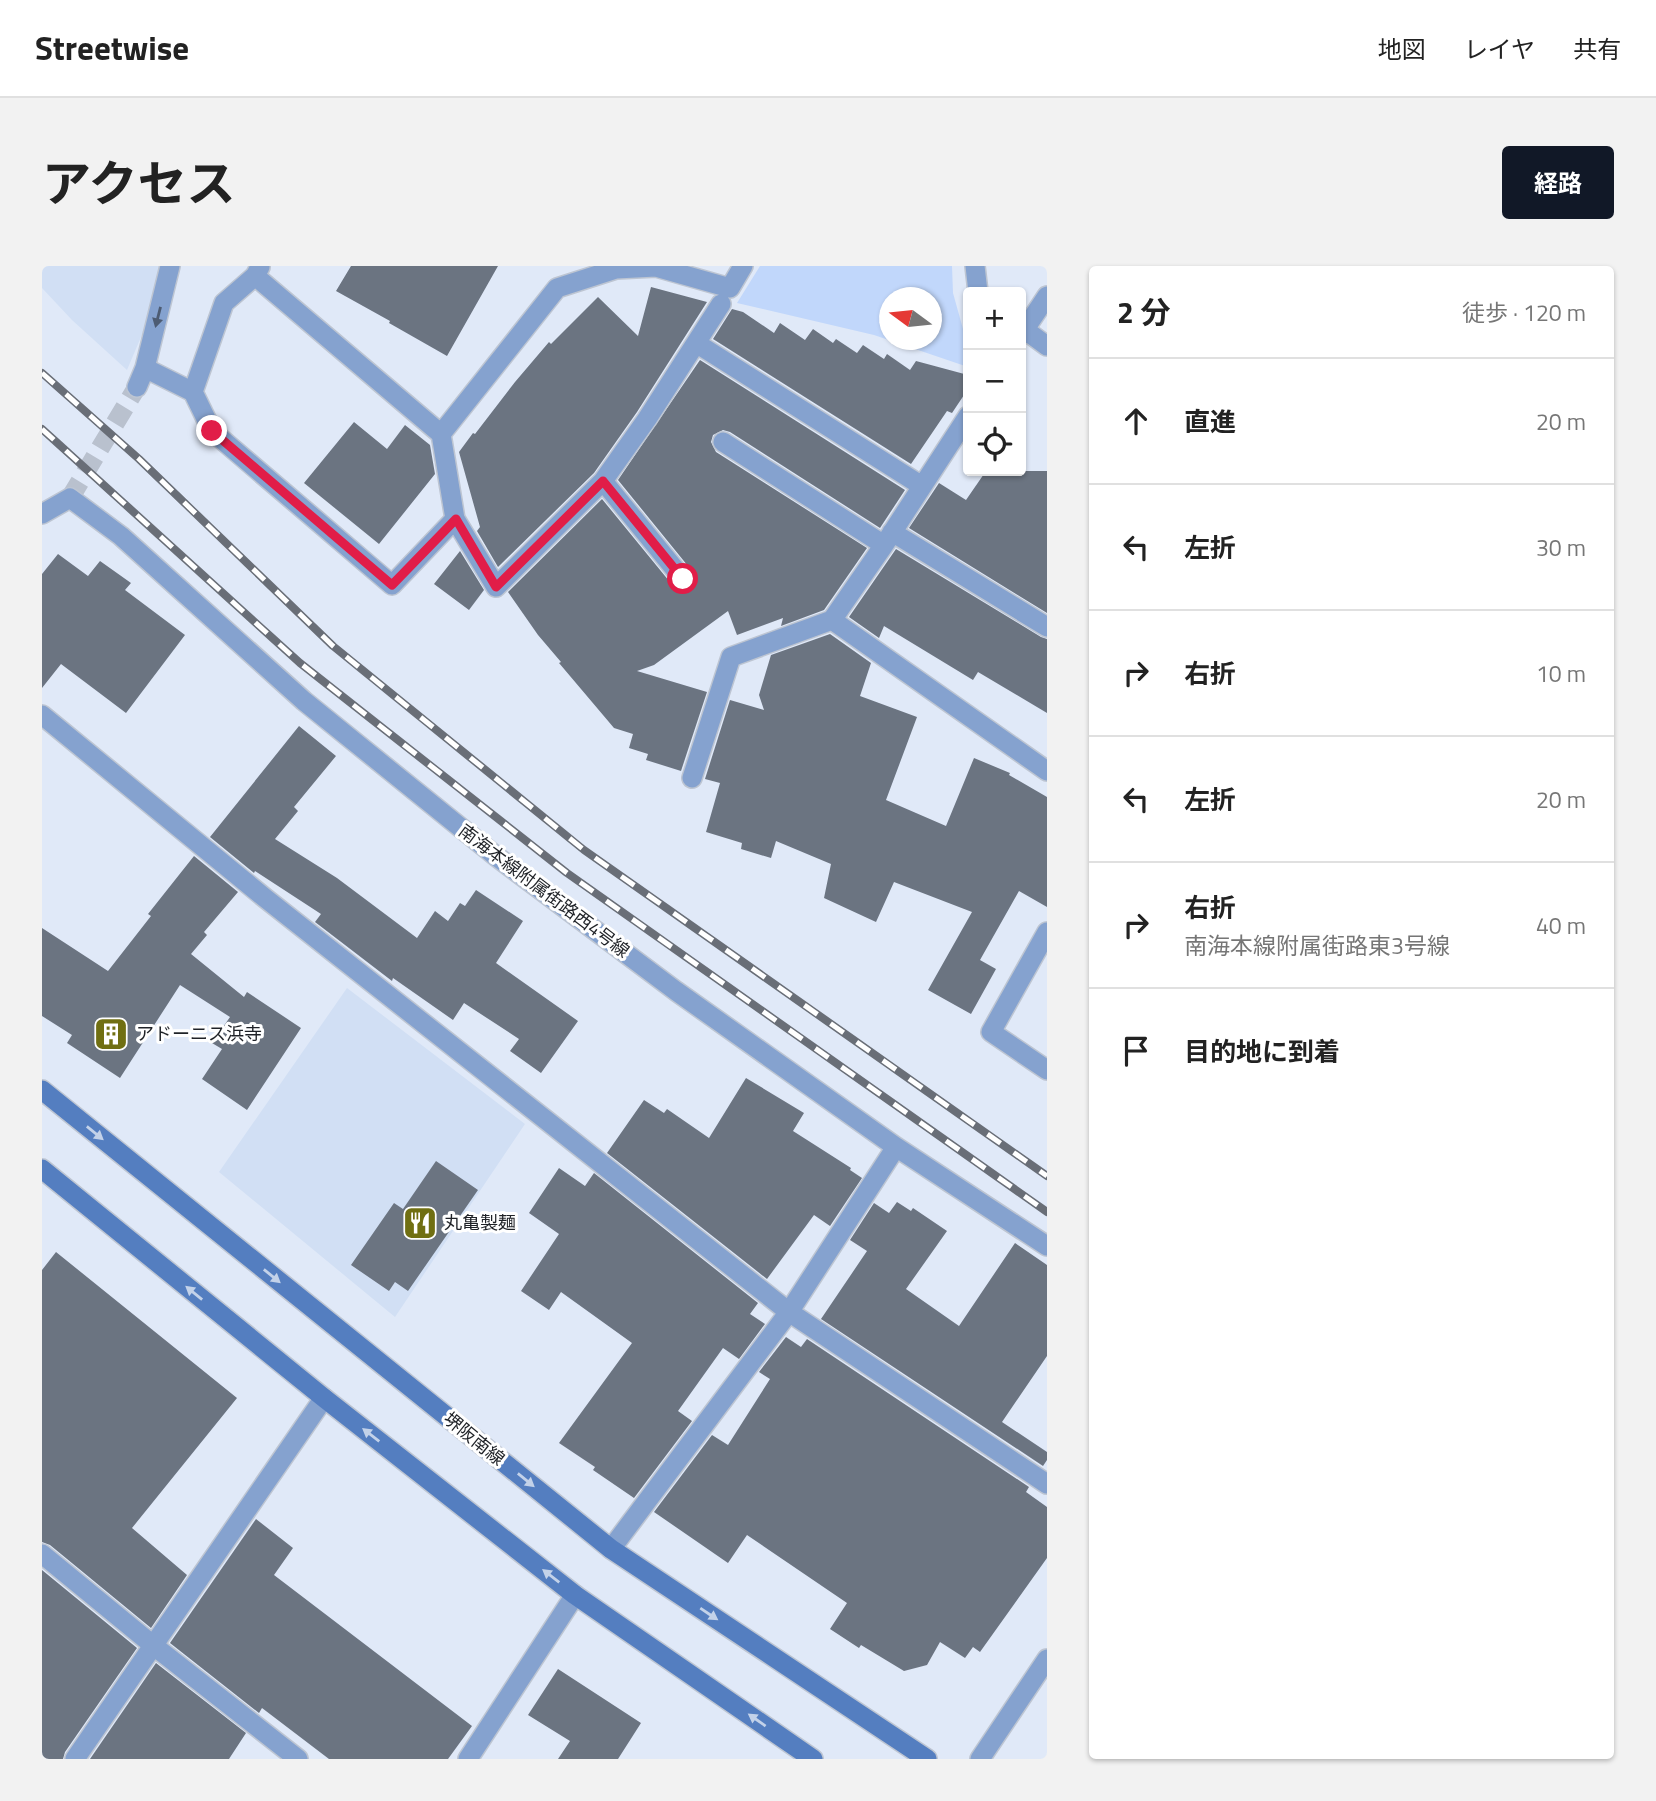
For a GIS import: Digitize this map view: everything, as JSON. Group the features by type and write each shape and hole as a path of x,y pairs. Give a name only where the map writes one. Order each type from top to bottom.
{"main road":[{"name":"堺阪南線","path":"42,1090 611,1549 927,1759"},
{"path":"42,1169 324,1398 575,1595 813,1759"}],"street":[{"path":"137,387 145,368 170,266"},
{"path":"441,434 557,288 616,269 656,267 730,288 743,266"},
{"path":"975,266 977,287"},
{"path":"193,392 224,303 258,271 441,434 456,519 496,587 603,481 647,419 720,304"},
{"path":"1026,325 1047,296"},
{"path":"1026,333 1047,346"},
{"path":"696,343 922,486"},
{"path":"145,368 193,392 212,431 392,585 456,519"},
{"path":"692,778 731,657 832,620 963,423"},
{"path":"723,442 888,539 1047,627"},
{"path":"603,481 683,579"},
{"name":"南海本線附属街路西4号線","path":"42,514 71,498 121,536 304,701 497,857 676,991 896,1147 1047,1246"},
{"path":"832,620 1047,771"},
{"path":"42,715 265,898 789,1312 1047,1484"},
{"path":"1047,932 991,1031 1047,1070"},
{"path":"611,1549 789,1312 896,1147"},
{"path":"75,1759 324,1398"},
{"path":"42,1554 153,1646 298,1759"},
{"path":"468,1759 575,1595"},
{"path":"980,1759 1047,1659"}],"shaded area":[{"path":"42,266 162,266 155,304 127,370 72,320 42,288"},
{"path":"760,266 952,266 953,293 963,329 963,365 918,350 942,350 942,287 879,287 879,337 737,303"},
{"path":"347,988 525,1124 395,1317 219,1172"}],"building":[{"path":"351,266 498,266 447,356 336,291"},
{"path":"651,287 707,302 637,412 594,473 498,567 477,531 480,527 459,452 549,342 551,344 598,297 638,336"},
{"path":"732,309 743,312 774,333 780,323 805,340 813,329 833,343 836,339 857,353 863,345 884,359 887,354 910,370 916,361 963,374 963,396 952,413 947,411 911,464 713,339"},
{"path":"700,360 905,490 880,528 730,432 723,430 713,435 711,442 716,452 867,548 824,610 781,626 783,618 737,635 728,611 654,665 637,671 707,692 681,771 646,760 648,754 629,748 633,734 614,728 559,663 561,662 508,592 602,499 674,587 684,591 691,588 695,578 692,571 618,480"},
{"path":"354,422 387,449 405,425 430,445 435,474 379,544 304,483"},
{"path":"1026,471 1047,471 1047,613 909,528 939,483 966,500 983,476 1026,476"},
{"path":"896,549 1047,639 1047,713 978,672 973,680 884,626 879,638 849,617"},
{"path":"460,551 484,590 469,610 434,584"},
{"path":"58,554 88,576 100,561 131,583 125,590 185,635 126,713 61,664 42,688 42,574"},
{"path":"830,634 871,663 860,696 917,717 886,800 946,826 974,758 1010,773 1009,775 1047,797 1047,907 1019,891 980,960 996,969 971,1014 928,990 972,912 894,882 876,922 824,898 831,864 776,841 771,858 741,849 742,843 706,832 720,783 705,779 730,700 764,710 759,695 771,655"},
{"path":"299,726 336,756 294,807 298,811 275,839 337,878 417,938 435,911 448,921 460,903 465,906 476,890 523,921 496,963 578,1021 541,1073 510,1051 519,1039 464,1003 453,1020 393,978 392,981 315,922 321,914 255,871 254,873 210,837"},
{"path":"194,856 238,892 204,932 207,935 191,954 244,997 247,992 301,1028 247,1110 202,1079 222,1049 212,1043 230,1017 180,985 120,1078 67,1043 72,1035 42,1016 42,928 108,971 151,916 148,914"},
{"path":"746,1078 804,1113 793,1131 862,1178 830,1226 814,1215 767,1279 607,1153 644,1100 664,1113 667,1109 709,1138"},
{"path":"436,1161 478,1190 408,1291 395,1282 389,1291 351,1265 394,1203 403,1209"},
{"path":"559,1168 585,1186 594,1173 758,1303 750,1314 765,1324 739,1359 723,1348 678,1411 692,1421 634,1498 559,1443 632,1343 561,1292 549,1310 521,1291 559,1234 529,1213"},
{"path":"897,1202 911,1211 913,1208 947,1231 906,1289 959,1326 1015,1243 1047,1265 1047,1356 1002,1422 1047,1452 1047,1460 1043,1466 821,1319 867,1251 850,1240 874,1203 889,1213"},
{"path":"56,1252 237,1398 132,1528 187,1575 151,1628 50,1545 42,1542 42,1270"},
{"path":"786,1337 801,1347 807,1339 1029,1487 1026,1492 1047,1507 1047,1558 980,1652 973,1647 965,1658 940,1642 927,1665 904,1671 861,1645 859,1648 830,1629 847,1603 747,1535 728,1563 654,1512 712,1435 728,1445 770,1379 759,1372"},
{"path":"256,1519 293,1548 274,1575 472,1726 448,1759 329,1759 262,1708 259,1713 170,1643"},
{"path":"42,1570 137,1648 65,1752 63,1759 42,1759"},
{"path":"156,1663 246,1733 229,1759 90,1759"},
{"path":"558,1669 641,1723 618,1759 558,1759 570,1741 528,1715"}],"tunnel":[{"path":"70,498 137,387"}],"railway":[{"path":"42,373 139,459 333,646 584,850 1047,1176"},
{"path":"42,429 300,663 567,873 1047,1212"}],"place":[{"name":"アドーニス浜寺","path":"111,1034"},
{"name":"丸亀製麺","path":"420,1223"}],"route":[{"path":"212,431 392,585 456,519 496,587 603,481 683,579"}]}
